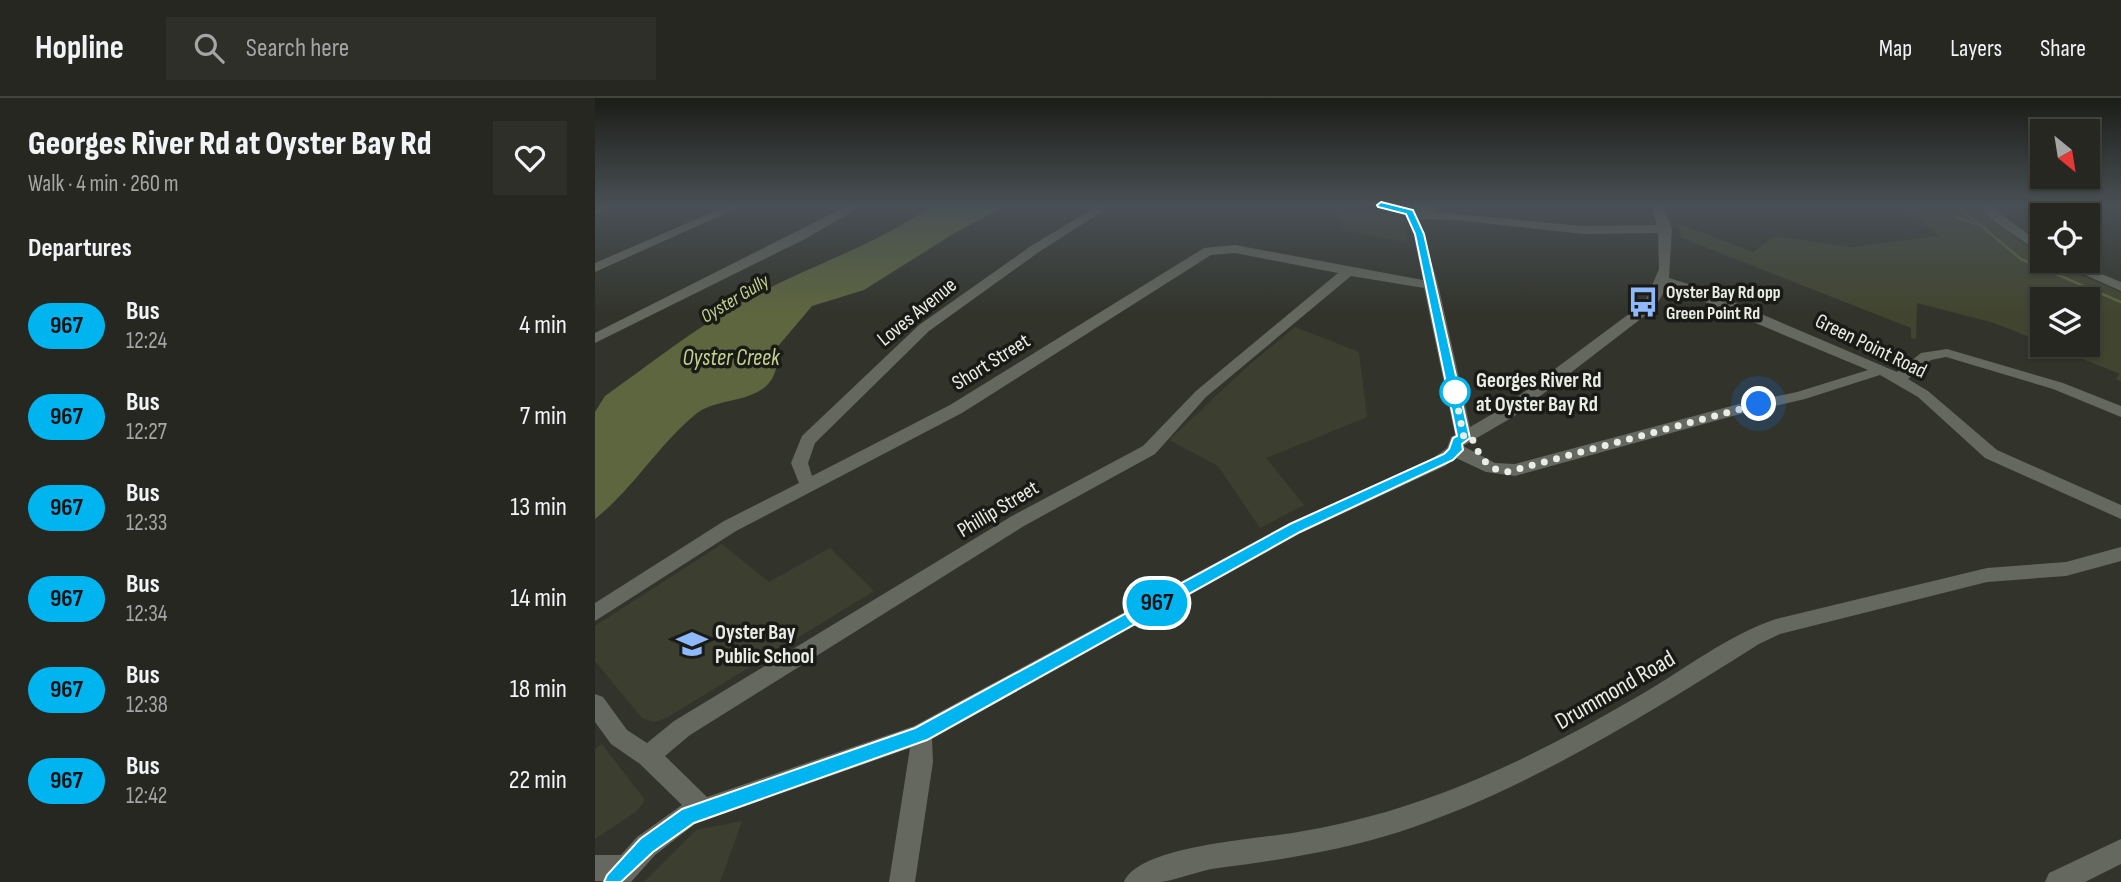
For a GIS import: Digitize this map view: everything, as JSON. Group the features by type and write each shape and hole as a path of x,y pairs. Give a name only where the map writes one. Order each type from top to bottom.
{"street":[{"path":"595,268 655,242"},
{"path":"595,340 790,242"},
{"name":"Loves Avenue","path":"809,484 799,471 802,451 818,429 943,314 1046,242"},
{"path":"1421,242 1466,444 1492,469 1507,472 1527,467 1739,409 1800,396 1882,370"},
{"path":"595,868 619,875 669,827 702,809 921,734 1295,528 1443,460 1642,312 1656,296 1666,242"},
{"name":"Short Street","path":"595,613 730,526 956,409 1208,251 1235,249 1408,284 1431,284"},
{"name":"Phillip Street","path":"648,756 682,728 1018,522 1149,450 1201,394 1349,271"},
{"path":"2088,273 2121,287"},
{"name":"Green Point Road","path":"1661,280 1693,290 1882,370 1930,400 1991,454 2121,512"},
{"path":"1899,379 1923,356 1929,353 1947,353 2059,386 2121,412"},
{"path":"1458,406 1468,413 1485,417 1507,413"},
{"name":"Drummond Road","path":"1137,882 1155,870 1181,861 1338,838 1471,795 1609,727 1752,638 1776,627 1987,575 2066,569 2121,554"},
{"path":"595,704 619,737 648,756 702,809"},
{"path":"902,882 921,762 921,734"},
{"path":"2075,879 2121,851"}],"shaded area":[{"path":"1691,242 1726,242 1753,252 1767,242 1813,242 1849,247 1893,242 2022,242 2030,247 2030,273 2077,273 2121,292 2121,381 2116,379 2120,374 2078,357 2100,357 2100,287 2030,287 2030,337 1994,323 1917,303 1916,339 1911,338 1911,328"},
{"path":"1295,327 1359,352 1367,417 1266,458 1304,505 1260,528 1218,466 1169,440 1248,366"},
{"name":"Oyster Bay Public School","path":"722,544 769,582 830,548 874,591 668,717 654,722 642,718 595,661 595,626"},
{"path":"602,744 645,800 637,811 595,839 595,749"},
{"path":"742,821 720,882 644,882 696,830"}],"water":[{"name":"Oyster Creek","path":"870,242 941,242 864,290 812,306 774,351 776,370 769,383 751,395 716,404 696,414 595,519 595,412 605,396 720,315 783,281"}],"waterway":[{"path":"2000,242 2021,259 2121,302"}],"bus line":[{"name":"967","path":"614,882 646,846 688,815 921,734 1295,528 1449,457 1456,450 1454,447 1457,441 1464,438 1421,242"}],"place":[{"name":"Oyster Bay Rd opp Green Point Rd","path":"1643,302"},
{"name":"Georges River Rd at Oyster Bay Rd","path":"1455,392"},
{"name":"Oyster Bay Public School","path":"692,644"}],"route":[{"path":"1455,392 1453,383 1464,438 1472,438 1480,457 1492,469 1507,472 1759,404"}],"water label":[{"name":"Oyster Gully","path":"735,299"}]}
